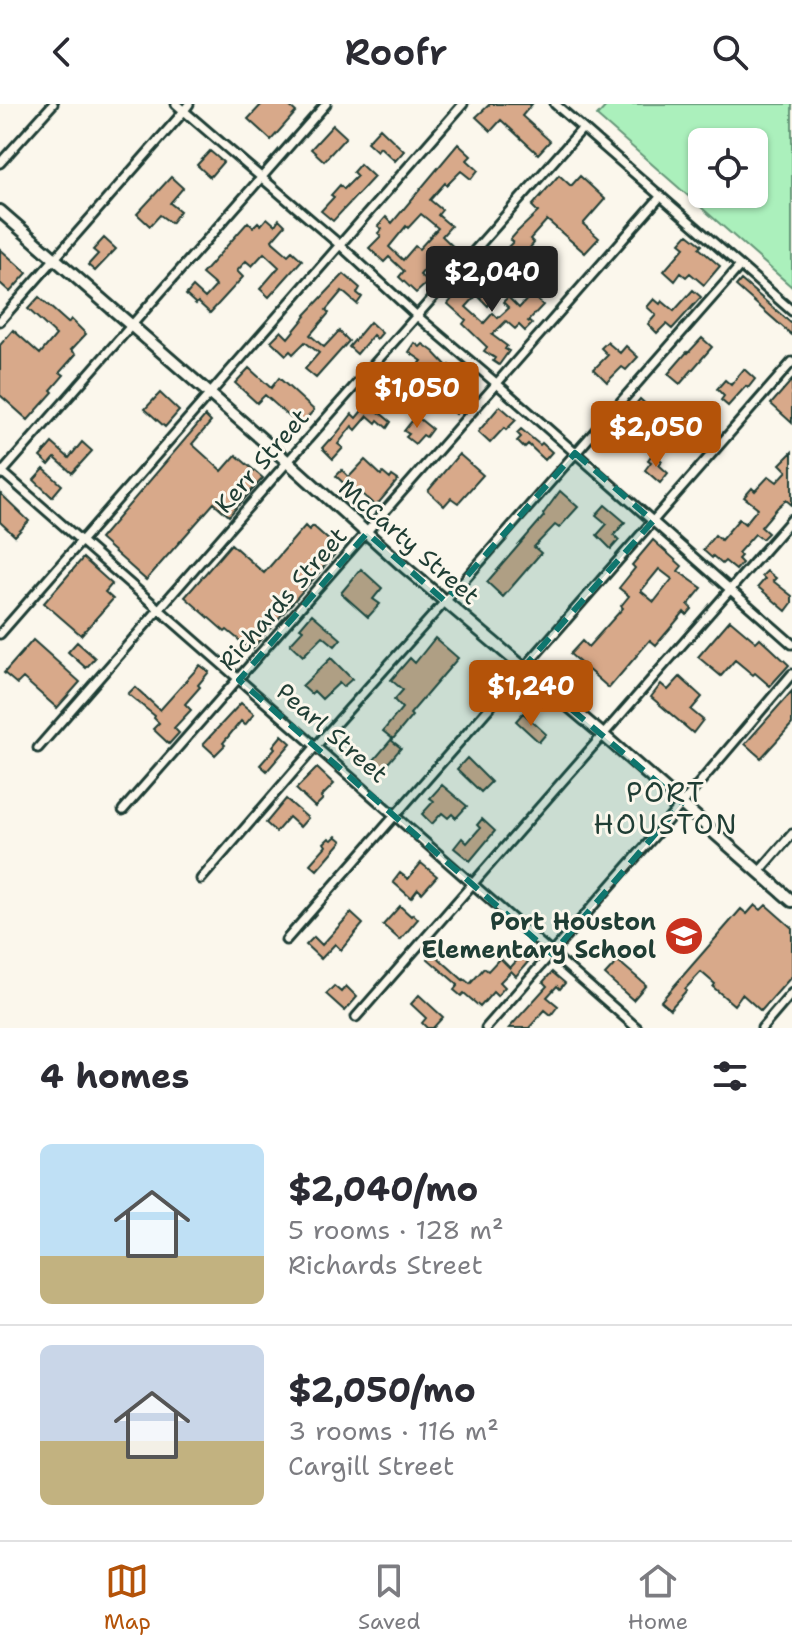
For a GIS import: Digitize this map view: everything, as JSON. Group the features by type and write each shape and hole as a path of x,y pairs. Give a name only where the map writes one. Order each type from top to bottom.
{"main road":[{"name":"McCarty Street","path":"0,211 792,901"}],"street":[{"path":"0,163 53,104"},
{"path":"176,104 186,107 417,316 792,644"},
{"path":"1,473 326,104"},
{"path":"0,634 463,104"},
{"path":"555,104 792,311"},
{"path":"0,321 186,107"},
{"name":"Kerr Street","path":"38,748 582,129"},
{"name":"Richards Street","path":"123,810 661,196"},
{"path":"201,879 740,266"},
{"path":"286,940 792,362"},
{"name":"Pearl Street","path":"1,473 316,745 552,954 626,1025 637,1028"},
{"path":"356,1017 792,519"},
{"path":"486,1028 792,674"},
{"path":"759,872 792,834"},
{"path":"762,1028 792,993"}],"highlighted area":[{"path":"575,453 653,521 523,668 682,803 552,954 239,680 367,533 445,601"}],"green space":[{"path":"608,104 792,104 792,287 702,208 768,208 768,128 688,128 688,196 597,116"}],"building":[{"path":"262,104 287,104 296,112 271,140 248,119"},
{"path":"490,104 532,104 522,116 550,141 538,154 501,120 491,131 476,117"},
{"path":"333,125 346,137 324,161 311,149"},
{"path":"380,128 404,151 395,161 380,147 377,151 367,142"},
{"path":"458,144 471,156 467,160 478,170 471,179 461,171 430,200 442,210 438,215 451,226 442,236 462,255 457,260 450,253 443,260 437,255 420,275 428,282 416,293 399,277 404,271 389,257 384,262 369,248 381,236 378,233 382,229 378,226 386,217 392,223","holes":["421,214 438,228 419,249 415,246 403,260 389,247 406,226 408,228"]},
{"path":"210,151 223,162 210,177 197,165"},
{"path":"360,164 374,177 333,221 321,211 340,185 344,189 357,176 353,172"},
{"path":"559,175 571,186 580,176 605,199 583,224 599,238 585,253 547,220 530,239 534,243 522,257 525,259 520,265 510,259 505,265 497,258 538,212 532,206"},
{"path":"171,177 183,188 170,203 180,211 171,223 160,215 150,226 137,214"},
{"path":"267,218 275,225 279,219 285,225 273,242 288,255 292,251 302,260 269,297 260,289 279,267 264,253 252,266 246,261 237,271 243,277 210,313 186,295 193,287 205,298 216,286 202,274 248,222 253,227 258,222 261,225"},
{"path":"688,234 720,266 704,285 690,273 686,277 681,273 675,281 664,271 685,247 680,243"},
{"path":"104,238 116,249 95,271 88,265 98,254 93,250"},
{"path":"0,249 27,273 10,292 0,283"},
{"path":"475,270 500,293 488,306 477,295 466,307 484,323 493,313 498,318 509,308 503,302 508,297 519,308 531,295 543,305 528,321 532,324 525,331 519,325 515,329 506,321 492,335 509,351 499,365 484,351 487,347 463,324 466,320 448,304"},
{"path":"344,274 360,288 357,293 362,297 357,304 342,291 326,310 329,313 310,335 324,347 339,331 349,341 316,378 305,369 319,353 305,342 293,354 290,351 286,355 271,341 281,331 288,338"},
{"path":"741,280 792,324 792,335 736,286"},
{"path":"693,290 701,297 672,329 666,324 657,333 648,324 656,315 647,307 654,299 660,304 662,301 674,311"},
{"path":"39,297 68,323 71,319 86,334 71,350 76,354 60,372 64,375 51,390 53,392 28,420 0,395 0,345 13,330 40,354 56,335 28,309"},
{"path":"370,322 382,333 377,339 373,335 357,354 349,347"},
{"path":"702,338 712,347 680,384 668,374"},
{"path":"607,342 620,353 626,346 638,357 626,370 622,367 607,382 594,369 608,355 601,348"},
{"path":"415,343 420,347 423,344 448,367 450,365 462,375 453,393 465,403 456,414 437,397 419,416 394,393 422,361 409,352"},
{"path":"249,368 271,388 279,378 314,410 300,426 265,395 257,403 235,383"},
{"path":"744,369 755,379 728,406 721,400 724,396 717,389 725,380 731,385"},
{"path":"792,380 792,423 771,404"},
{"path":"380,389 390,398 379,412 391,422 387,428 368,416 356,430 352,426 338,444 343,448 333,459 322,448 352,414 356,418"},
{"path":"160,393 179,411 165,427 145,409"},
{"path":"640,399 671,423 664,432 656,425 644,440 626,424 629,421 625,417"},
{"path":"500,406 516,420 490,443 478,432"},
{"path":"686,408 702,427 691,440 672,424"},
{"path":"205,416 211,422 192,444 222,471 236,455 263,478 229,516 214,503 146,580 100,539"},
{"path":"416,416 432,429 415,444 404,431"},
{"path":"521,429 552,452 545,460 528,444 524,448 517,441 521,437 517,433"},
{"path":"82,442 92,451 72,473 55,458 49,465 40,457 52,443 69,458"},
{"path":"792,452 792,505 786,500 778,507 761,527 768,533 762,539 755,534 738,553 742,563 736,570 725,561 722,564 712,558 703,550 715,535 721,540 739,519 745,524 758,508 744,497 752,488 755,491 769,476 777,482 787,471 780,464"},
{"path":"653,453 668,473 660,483 645,470"},
{"path":"459,454 483,475 458,503 451,498 444,506 428,491"},
{"path":"365,460 381,475 383,473 390,479 392,476 398,480 376,506 356,489 353,492 336,476 342,470 349,477"},
{"path":"44,469 62,485 52,497 34,480"},
{"path":"560,491 578,507 559,528 555,525 534,547 541,553 503,597 487,582 544,516"},
{"path":"0,493 29,521 15,536 0,522"},
{"path":"605,505 625,522 614,535 619,540 611,549 597,535 607,524 596,515"},
{"path":"305,526 309,530 313,526 333,544 330,548 336,553 251,650 185,597 231,544 264,573"},
{"path":"653,540 682,566 678,571 702,588 688,605 692,609 687,615 684,612 656,645 650,640 609,688 570,654 582,641 588,647 623,608 621,606 629,596 619,588 635,568 632,565","holes":["659,569 672,579 654,602 641,591"]},
{"path":"83,558 112,584 105,592 113,599 81,635 44,603"},
{"path":"361,569 382,588 373,599 380,604 368,617 341,593"},
{"path":"767,571 776,578 773,581 792,596 792,603 786,611 758,587"},
{"path":"312,614 341,639 335,646 323,636 303,656 290,644"},
{"path":"730,620 756,642 760,638 789,665 770,686 735,660 721,676 698,657"},
{"path":"435,638 458,658 393,739 383,731 402,708 394,700 403,690 391,680 410,658 415,663"},
{"path":"33,640 80,682 57,708 23,678 17,684 4,673"},
{"path":"77,642 95,658 86,668 68,652"},
{"path":"331,658 352,679 343,687 339,683 322,699 302,686"},
{"path":"200,665 209,672 185,704 191,710 174,728 179,733 169,744 153,729 159,723 155,716 128,694 135,687 160,710"},
{"path":"680,677 702,697 691,710 703,720 693,733 651,697 661,684 668,690"},
{"path":"792,691 792,724 761,758 745,744"},
{"path":"241,703 254,714 245,725 241,721 215,755 203,744"},
{"path":"523,713 546,734 539,742 516,721"},
{"path":"282,735 291,743 267,771 260,765"},
{"path":"391,740 401,748 383,769 373,761"},
{"path":"467,758 491,782 481,792 457,769"},
{"path":"317,768 334,784 315,807 296,789"},
{"path":"442,785 467,806 456,818 452,814 448,818 442,813 432,824 422,814 434,801 430,798"},
{"path":"286,799 308,818 300,827 289,817 276,832 266,823"},
{"path":"482,819 495,831 470,861 454,848 462,838 467,843 480,828 477,825"},
{"path":"336,836 342,841 317,870 310,864 326,846 324,843"},
{"path":"421,863 437,876 422,893 418,889 411,898 393,882 400,873 408,879"},
{"path":"755,905 761,910 766,905 792,928 792,976 761,1011 742,994 734,1005 701,972 670,1009 661,1001 741,909 747,914"},
{"path":"400,906 418,919 400,940 383,925"},
{"path":"351,913 363,924 341,950 335,944 321,959 306,945 314,937 322,945"},
{"path":"433,953 470,984 484,968 488,971 500,958 510,968 521,956 528,962 516,976 511,971 500,982 505,987 497,996 493,992 480,1007 464,993 461,996 454,990 458,985 428,959"},
{"path":"618,961 646,985 633,1000 605,975"},
{"path":"552,972 565,983 560,989 557,986 547,997 558,1006 551,1015 545,1010 529,1028 509,1028 547,986 543,982"},
{"path":"334,986 341,992 346,986 357,997 345,1011 326,994"},
{"path":"419,995 443,1017 433,1028 427,1028 422,1023 426,1018 411,1004"}],"place":[{"name":"Port Houston Elementary School","path":"684,936"}],"district":[{"name":"PORT HOUSTON","path":"666,808"}]}
